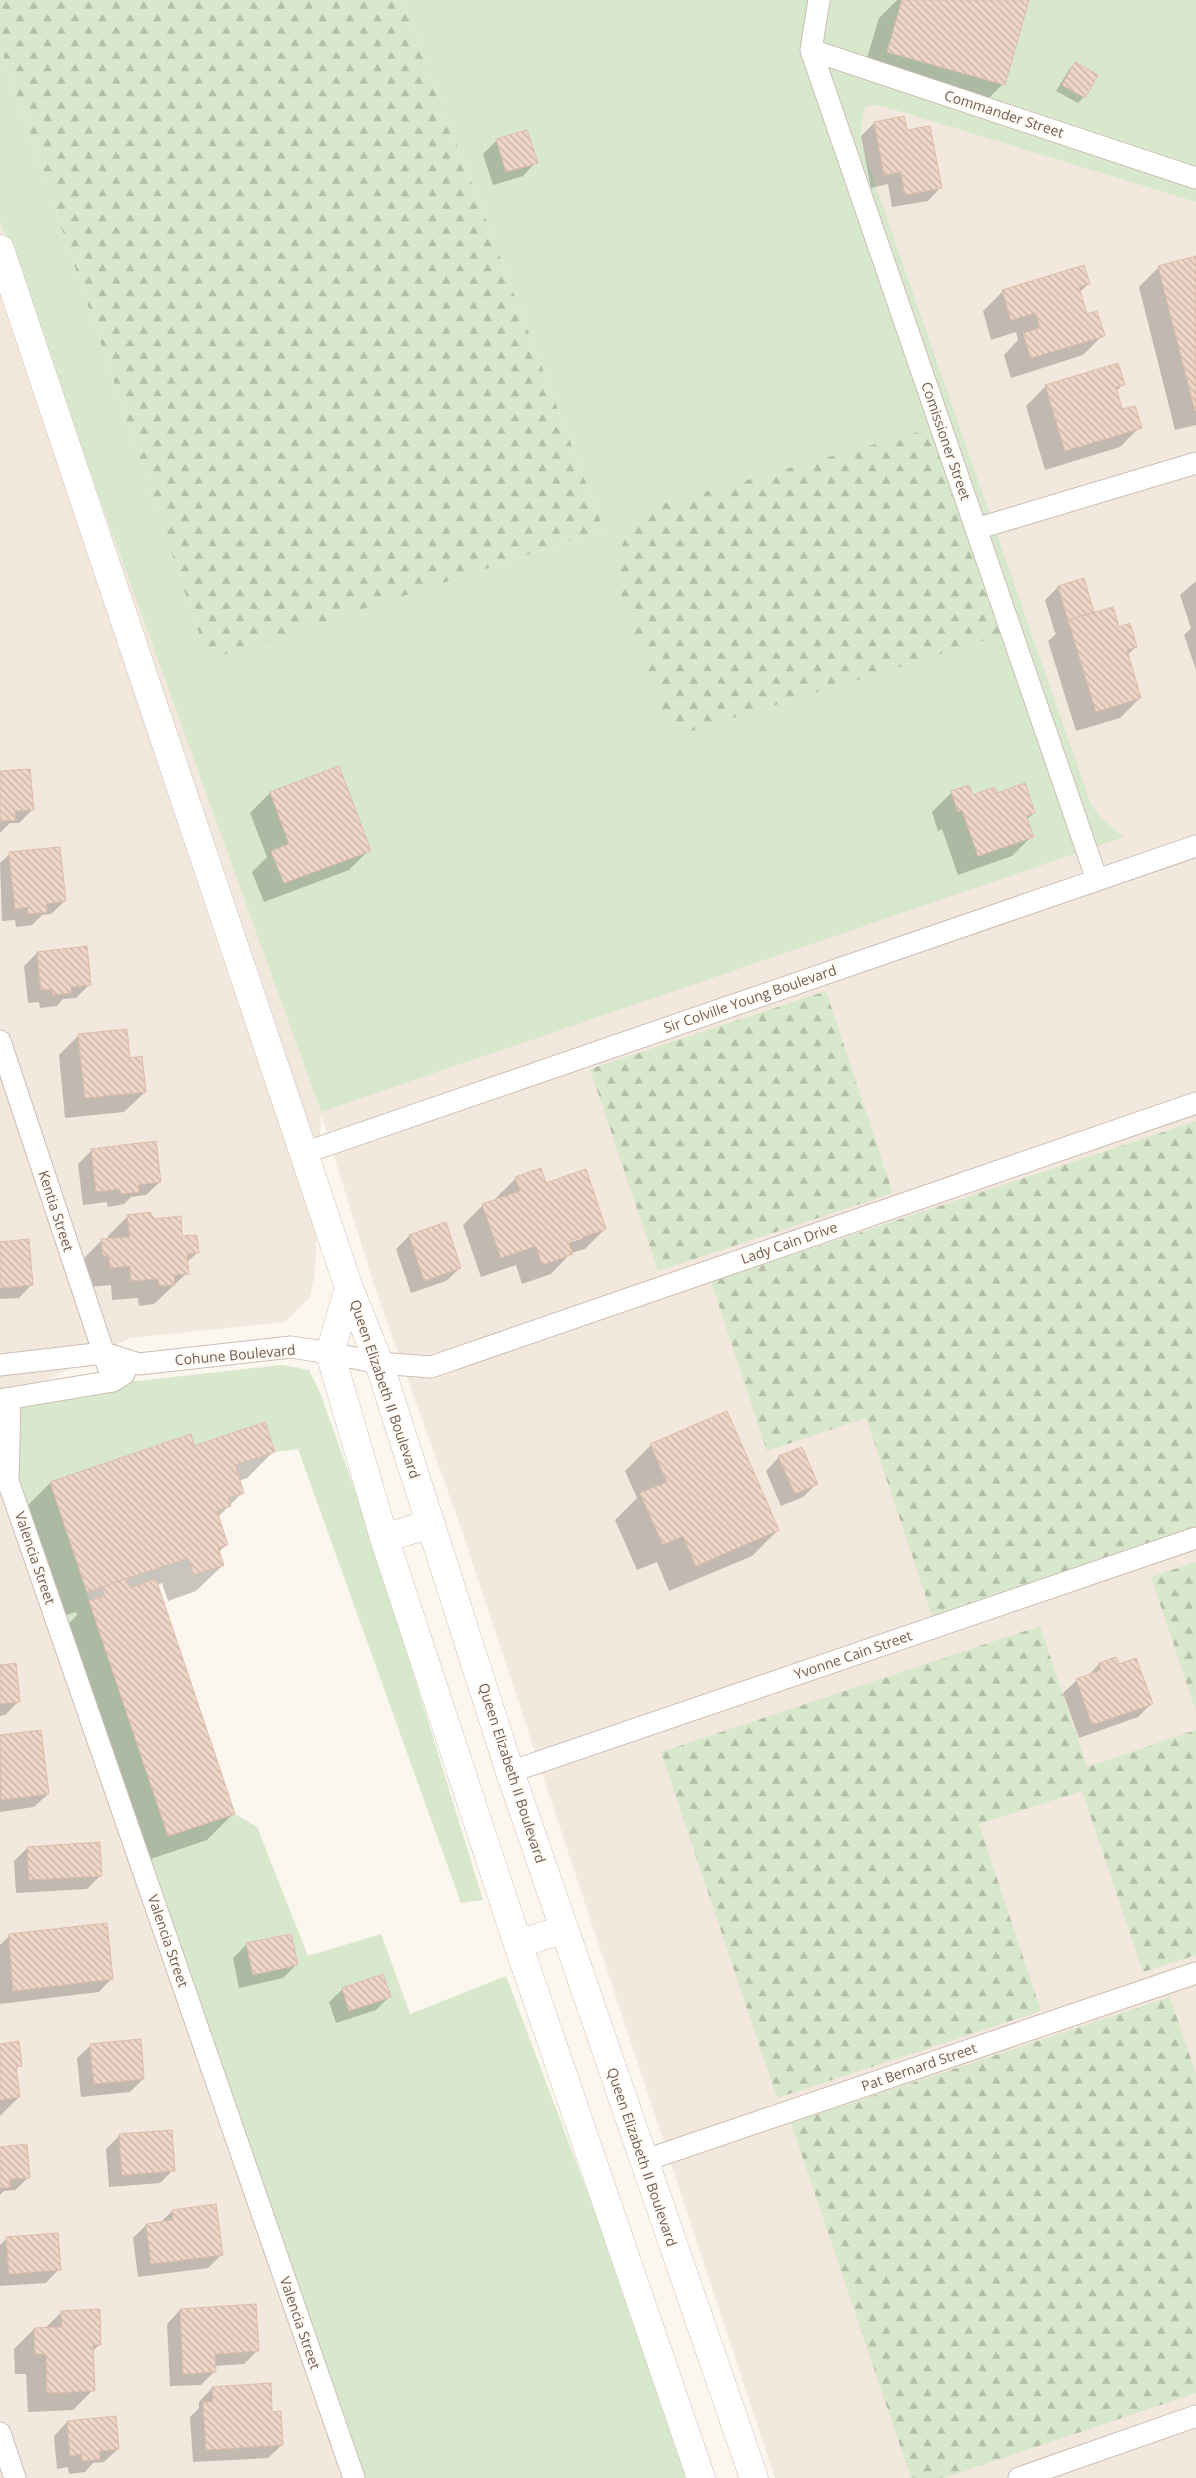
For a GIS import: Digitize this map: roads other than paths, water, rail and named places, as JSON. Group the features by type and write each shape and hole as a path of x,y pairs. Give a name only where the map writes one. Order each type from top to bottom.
{"street":[{"name":"Comissioner Street","path":"820,0 811,50 1097,880"},
{"name":"Commander Street","path":"811,50 1196,178"},
{"path":"0,248 349,1288"},
{"path":"976,529 1196,463"},
{"name":"Sir Colville Young Boulevard","path":"304,1153 1196,846"},
{"name":"Kentia Street","path":"0,1041 113,1381"},
{"name":"Lady Cain Drive","path":"330,1353 379,1364 431,1366 1196,1103"},
{"name":"Queen Elizabeth II Boulevard","path":"349,1288 379,1364 510,1772 754,2478"},
{"name":"Queen Elizabeth II Boulevard","path":"330,1353 349,1288"},
{"name":"Cohune Boulevard","path":"0,1366 104,1353 139,1364 291,1347 330,1353"},
{"path":"330,1353 384,1538 518,1944 701,2478"},
{"name":"Cohune Boulevard","path":"5,1399 113,1381 139,1364"},
{"name":"Valencia Street","path":"5,1399 8,1480 354,2478"},
{"path":"384,1538 431,1524"},
{"name":"Yvonne Cain Street","path":"510,1772 1196,1538"},
{"path":"518,1944 564,1929"},
{"name":"Pat Bernard Street","path":"643,2161 1196,1973"},
{"path":"1019,2478 1196,2416"},
{"path":"0,2434 15,2478"}]}
